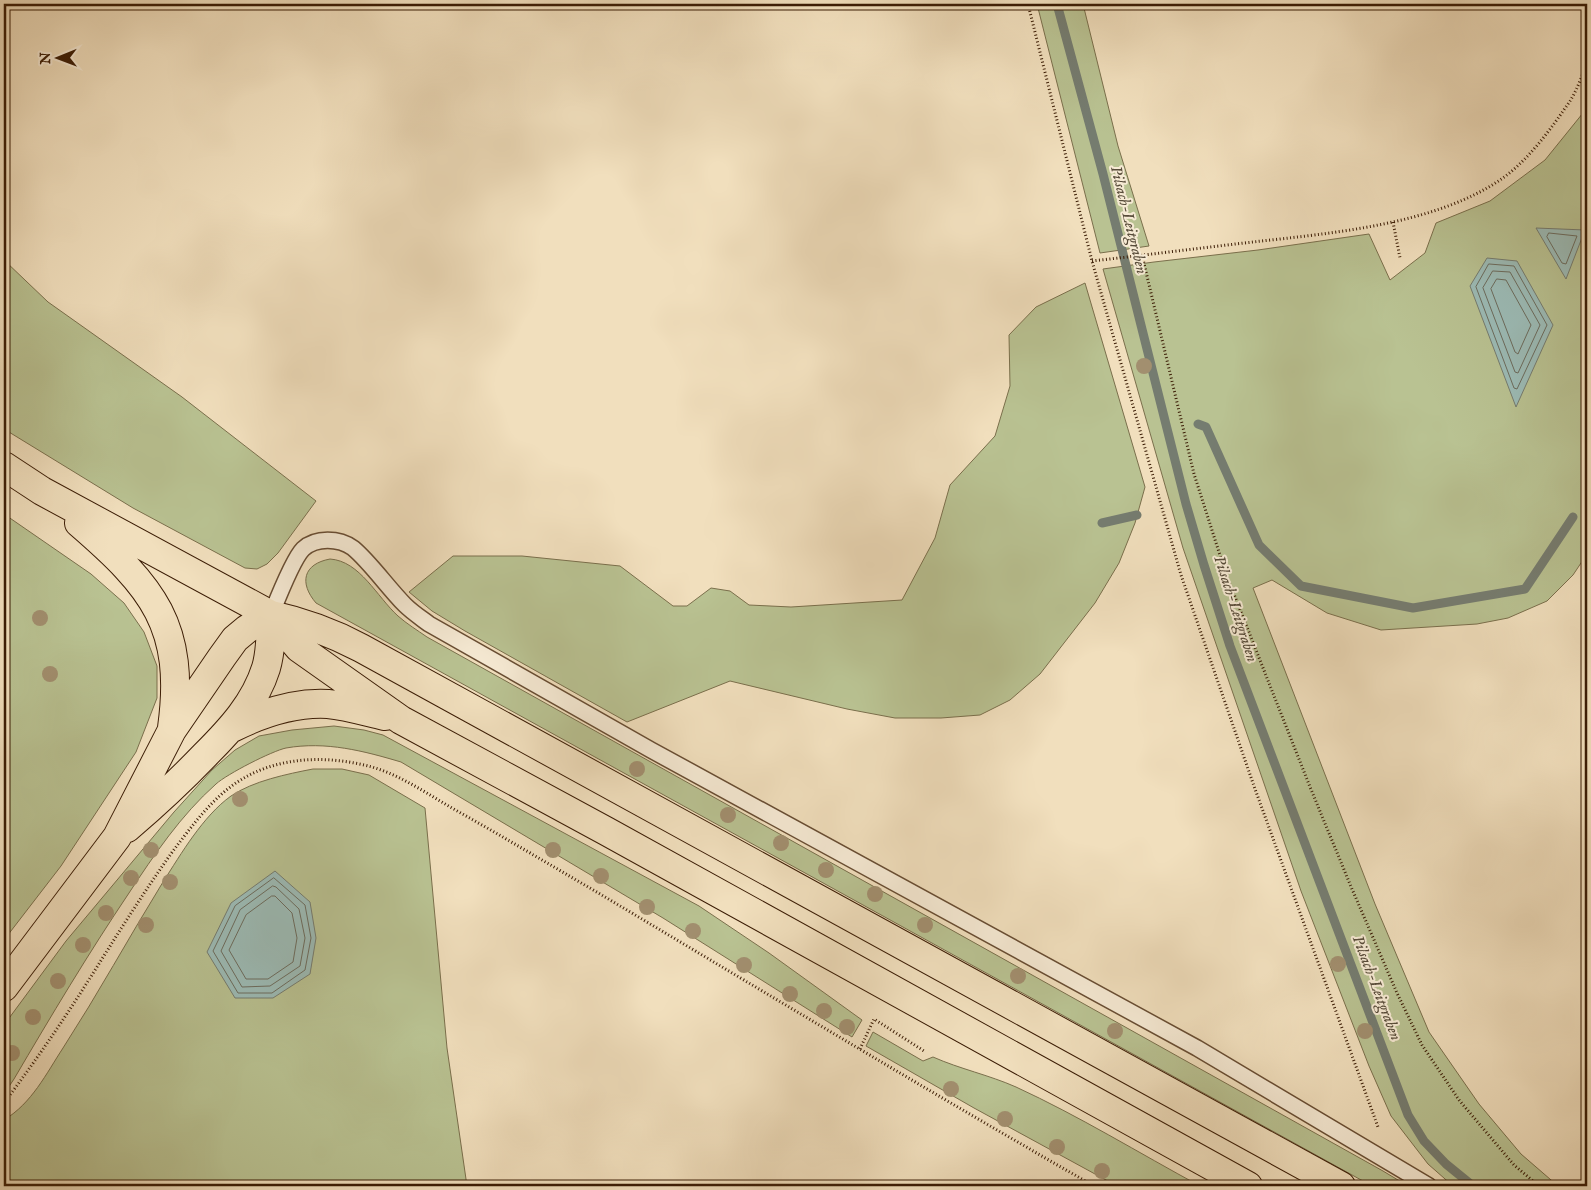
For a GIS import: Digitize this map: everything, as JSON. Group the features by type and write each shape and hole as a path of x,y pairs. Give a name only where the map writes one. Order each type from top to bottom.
{"main road":[{"path":"4,466 42,491 271,615 308,624 354,644 1341,1186"},
{"path":"42,491 127,567 145,587 158,608 168,631 175,677 176,703 172,730"},
{"path":"271,615 298,648 401,720 606,831 1248,1186"},
{"path":"116,837 171,790 232,728 256,693 266,667 271,638 271,615"},
{"path":"4,987 116,837 172,730 235,639 247,629 271,615"},
{"path":"232,728 253,718 278,710 308,704 328,704 346,707 401,720"}],"lane":[{"path":"271,615 302,549 313,542 324,540 337,541 351,546 406,606 429,624 651,750 1197,1048 1429,1186"}],"path":[{"path":"1028,4 1092,261 1181,575 1281,863 1392,1163"},
{"path":"1092,261 1312,235 1393,222 1473,197 1502,179 1532,151 1571,100 1587,64"},
{"path":"1393,222 1400,258"},
{"path":"1142,255 1194,474 1226,574 1352,890 1397,994 1422,1045 1459,1100 1514,1165 1539,1186"},
{"path":"4,1103 87,983 144,892 187,832 216,798 239,781 262,769 289,761 314,759 349,762 376,768 403,780 506,838 1094,1186"},
{"path":"860,1049 874,1019 924,1051"}],"green space":[{"path":"1037,4 1083,4 1118,146 1149,246 1100,253"},
{"path":"1587,108 1587,554 1573,575 1547,601 1508,618 1477,624 1381,630 1327,613 1272,580 1253,588 1375,904 1429,1032 1479,1104 1521,1154 1558,1186 1453,1186 1428,1164 1391,1116 1369,1066 1301,891 1183,548 1103,269 1369,234 1390,280 1425,253 1436,223 1490,201 1545,160"},
{"path":"4,260 48,302 182,397 316,501 278,553 267,564 257,569 245,568 133,508 4,429"},
{"path":"1085,283 1145,487 1135,523 1119,563 1095,603 1040,674 1010,700 980,715 941,718 895,718 847,709 730,681 627,722 465,631 432,611 409,592 453,556 522,556 620,566 673,606 687,606 711,588 730,591 749,605 791,607 902,600 935,538 950,485 995,436 1010,386 1009,335 1036,307"},
{"path":"4,514 91,574 124,603 144,632 157,666 157,698 136,752 61,866 4,940"},
{"path":"330,559 341,561 359,573 398,616 427,637 1408,1186 1372,1186 316,603 307,588 306,575 314,565"},
{"path":"334,726 383,735 699,906 769,953 862,1020 852,1037 663,918 401,762 345,748 301,746 279,750 230,775 216,784 191,809 148,864 70,985 4,1094 4,1025 66,941 174,812 212,770 235,750 259,736 292,730"},
{"path":"313,769 342,769 369,775 425,808 447,1048 467,1186 4,1186 4,1120 23,1105 44,1078 193,836 211,814 231,796 249,786 270,779"},
{"path":"873,1032 923,1061 933,1057 1016,1087 1086,1122 1200,1186 1117,1186 974,1108 866,1046"}],"water":[{"path":"1536,228 1585,230 1566,279"},
{"path":"1487,258 1517,261 1553,325 1516,407 1470,286"},
{"path":"275,871 310,902 316,938 310,974 273,998 235,998 207,952 231,903"}],"waterway":[{"name":"Pilsach-Leitgraben","path":"1057,4 1103,174 1186,504 1230,646 1408,1115 1424,1141 1446,1164 1473,1186"},
{"path":"1198,424 1206,427 1259,545 1301,586 1413,608 1525,589 1573,517"},
{"path":"1102,523 1137,515"}]}
